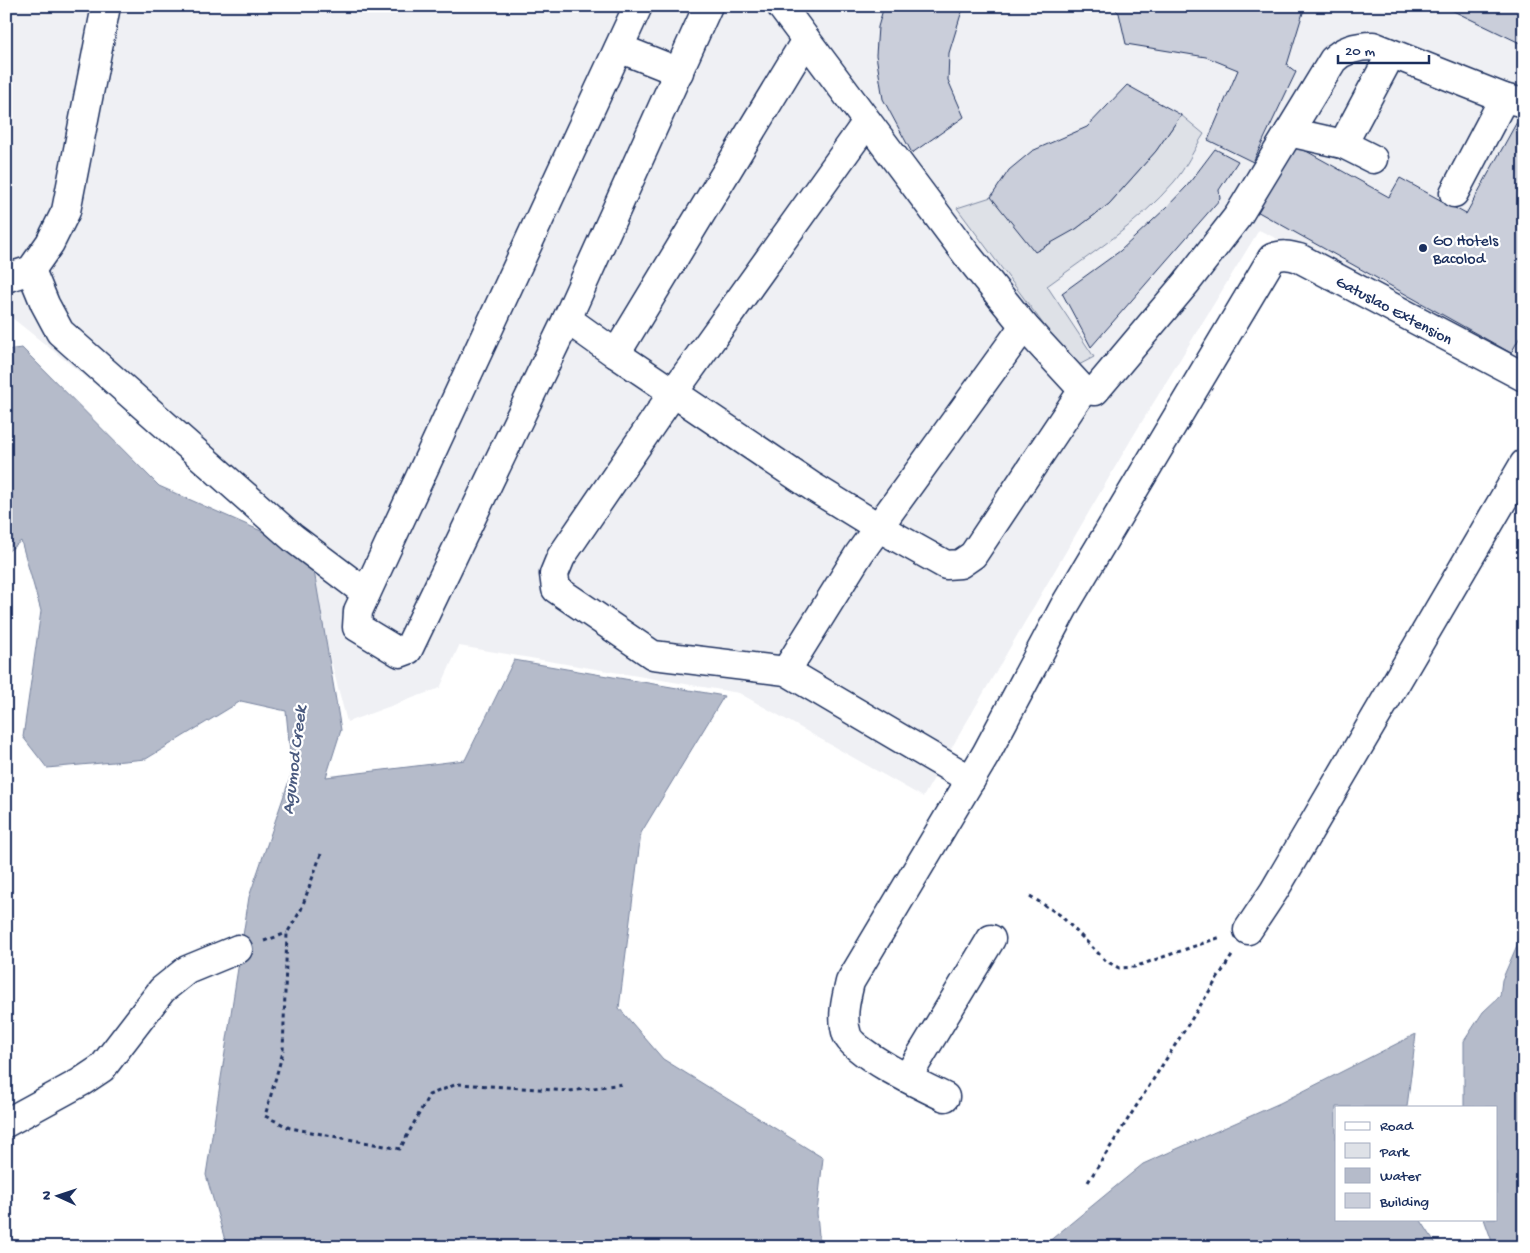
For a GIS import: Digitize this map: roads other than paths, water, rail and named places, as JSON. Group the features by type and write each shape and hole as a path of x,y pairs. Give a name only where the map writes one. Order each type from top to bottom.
{"street":[{"path":"106,6 66,211 50,243 19,274 45,304 60,332 293,538 366,593"},
{"path":"638,6 358,611 357,627 400,653 408,650 567,319 708,6"},
{"path":"781,6 967,255 1024,326 1084,390 1095,391 1186,283 1238,216 1333,60 1339,54 1362,46 1373,46 1514,100 1454,194"},
{"path":"616,354 806,40"},
{"path":"618,48 679,72"},
{"path":"1343,144 1391,54"},
{"path":"867,122 673,393 561,558 554,574 556,589 653,655 786,671 971,780 850,982 844,1004 844,1023 848,1037 855,1046 907,1078 945,1097"},
{"path":"1289,132 1343,144 1372,159"},
{"name":"Gatuslao Extension","path":"971,780 1065,605 1272,258 1290,255 1299,258 1524,377"},
{"path":"567,319 812,487 946,565 960,564 973,555 1084,390"},
{"path":"786,671 859,554 1024,326"},
{"path":"1248,930 1274,891 1524,464"},
{"path":"907,1078 991,939"},
{"path":"6,1123 82,1082 102,1068 162,990 187,970 238,949"}],"water":[{"name":"Agumod Creek","path":"22,348 159,486 311,553 341,730 326,777 465,760 514,660 724,696 641,833 619,1008 663,1059 823,1158 817,1213 820,1247 227,1247 206,1175 249,897 292,772 286,711 241,701 146,759 47,768 23,737 41,611 21,541 6,553 6,350"},
{"path":"1524,940 1524,1247 1494,1247 1484,1220 1498,1220 1498,1106 1464,1106 1464,1041 1483,1012 1500,996 1502,980 1518,943"},
{"path":"1416,1034 1407,1106 1335,1106 1335,1220 1421,1220 1438,1247 1042,1247 1143,1164 1280,1103"}],"place":[{"name":"GO Hotels Bacolod","path":"1423,248"}]}
